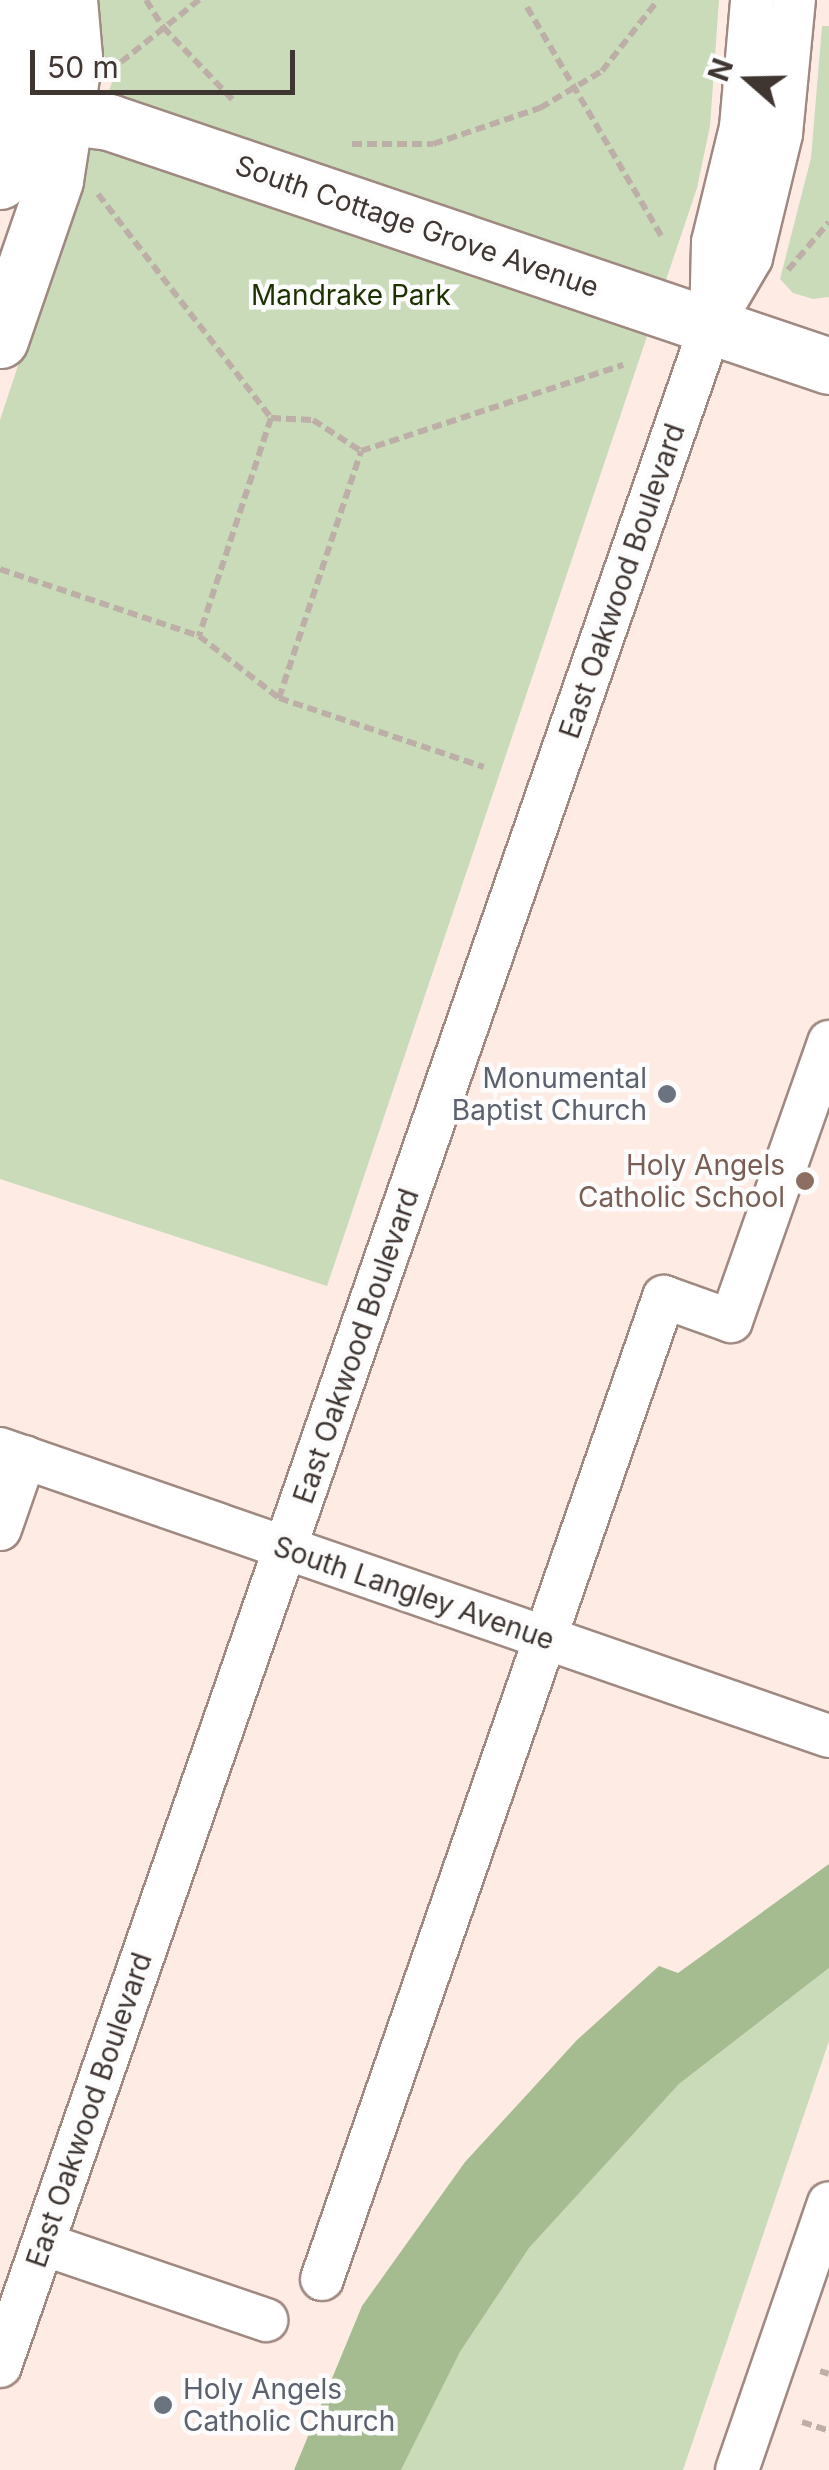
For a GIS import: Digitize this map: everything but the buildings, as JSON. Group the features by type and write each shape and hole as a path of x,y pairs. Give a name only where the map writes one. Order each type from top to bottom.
{"main road":[{"path":"0,181 18,0"},
{"path":"0,340 56,180 68,116 69,0"},
{"name":"South Cottage Grove Avenue","path":"8,109 109,122 829,366"}],"street":[{"name":"East Oakwood Boulevard","path":"711,326 713,242 741,127 752,0"},
{"name":"East Oakwood Boulevard","path":"0,2366 711,326 752,258 806,1"},
{"path":"322,2279 664,1297 731,1322 829,1042"},
{"name":"South Langley Avenue","path":"12,1453 829,1736"},
{"path":"0,1530 12,1453"},
{"path":"737,2470 829,2203"},
{"path":"42,2244 266,2320"}],"path":[{"path":"146,0 164,28 235,102"},
{"path":"121,62 199,0"},
{"path":"352,144 434,144 475,134 576,89 602,71 658,0"},
{"path":"527,7 663,239"},
{"path":"94,186 271,418 313,420 361,451"},
{"path":"780,279 829,222"},
{"path":"361,451 622,365"},
{"path":"199,636 271,418"},
{"path":"279,698 361,451"},
{"path":"0,569 199,636 279,698 484,768"},
{"path":"820,2371 829,2374"},
{"path":"802,2422 829,2431"}],"green space":[{"name":"Mandrake Park","path":"94,0 719,0 710,126 697,188 327,1286 0,1179 0,420 115,73 96,43"},
{"path":"822,26 829,26 829,297 813,299 793,293 780,279 811,158"},
{"path":"829,1864 829,1968 679,2084 529,2248 460,2352 401,2470 294,2470 362,2306 465,2162 577,2040 659,1966 678,1973"},
{"path":"829,1968 829,2041 683,2470 401,2470 460,2352 529,2248 679,2084"}],"place":[{"name":"Monumental Baptist Church","path":"667,1094"},
{"name":"Holy Angels Catholic School","path":"805,1181"},
{"name":"Holy Angels Catholic Church","path":"163,2405"}]}
